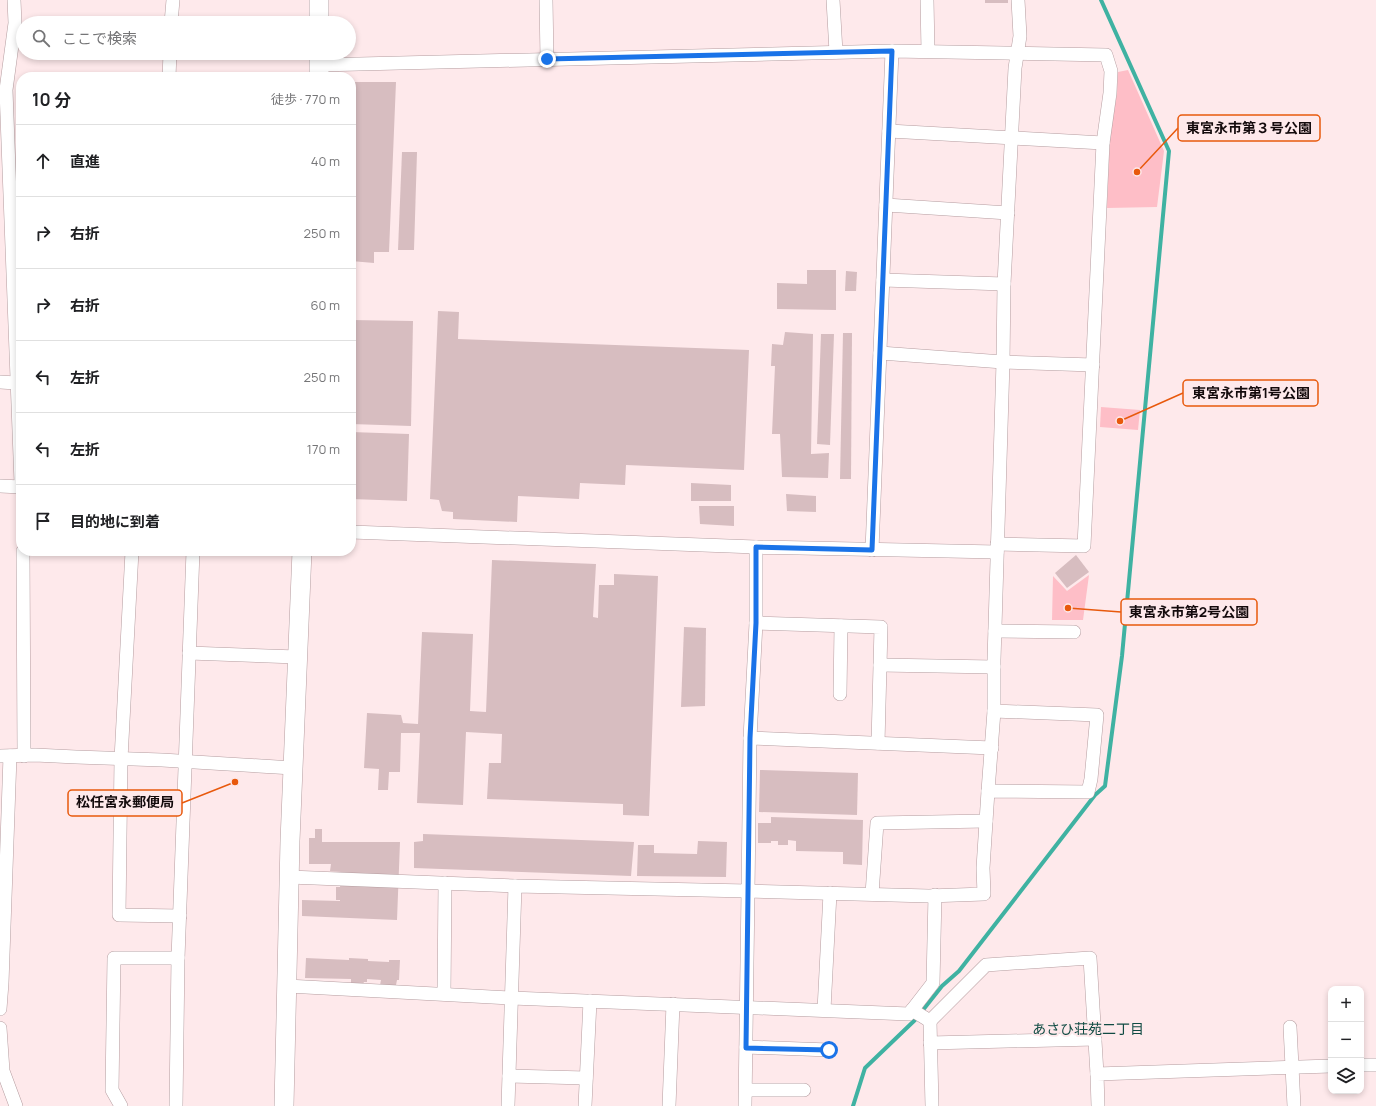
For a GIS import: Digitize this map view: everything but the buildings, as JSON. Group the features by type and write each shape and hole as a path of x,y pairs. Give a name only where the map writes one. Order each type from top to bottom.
{"street":[{"path":"0,382 16,383 6,90 15,23 14,0"},
{"path":"172,16 173,0"},
{"path":"319,0 319,16"},
{"path":"546,0 547,59"},
{"path":"833,0 836,52"},
{"path":"927,0 928,51"},
{"path":"289,877 516,886 872,894 984,894 983,868 994,710 1004,284 1016,53 1020,36 1018,0"},
{"path":"872,550 892,51"},
{"path":"319,65 928,51 1106,55 1111,71 1110,94 1103,143 1084,546 872,550 356,532"},
{"path":"169,72 170,60"},
{"path":"889,131 1103,143"},
{"path":"886,205 1008,213"},
{"path":"883,280 1004,284"},
{"path":"880,353 1003,362 1093,365"},
{"path":"0,486 16,487"},
{"path":"745,1106 750,738 756,623 756,547"},
{"path":"0,1009 11,756 23,556"},
{"path":"132,556 121,759 119,915 180,916"},
{"path":"176,1106 178,958 193,556"},
{"path":"284,1106 289,877 302,556"},
{"path":"756,623 882,627 878,743"},
{"path":"840,694 841,626"},
{"path":"995,631 1074,632"},
{"path":"189,653 298,657"},
{"path":"880,665 994,668"},
{"path":"988,791 1088,792 1091,779 1097,715 994,710"},
{"path":"750,738 992,748"},
{"path":"11,756 35,754 293,768"},
{"path":"872,894 877,823 986,821"},
{"path":"444,994 445,883"},
{"path":"508,1106 516,886"},
{"path":"824,1010 830,893"},
{"path":"287,986 512,998 909,1014 933,983 935,895"},
{"path":"122,1106 112,1090 114,958 178,958"},
{"path":"932,1106 929,1020 986,965 1090,958 1098,1106"},
{"path":"585,1106 590,1001"},
{"path":"669,1106 672,1004"},
{"path":"912,1011 929,1020"},
{"path":"1290,1026 1294,1106"},
{"path":"0,1028 3,1071 16,1106"},
{"path":"930,1043 1095,1039"},
{"path":"746,1048 829,1050"},
{"path":"1364,1065 1376,1065"},
{"path":"1097,1074 1328,1066"},
{"path":"510,1076 586,1078"},
{"path":"746,1090 804,1090"}],"shaded area":[{"path":"1128,70 1164,151 1157,207 1107,208 1110,135 1117,93 1118,72"},
{"path":"1101,407 1140,410 1138,430 1100,427"},
{"path":"1089,575 1083,620 1052,620 1053,576 1067,591"}],"waterway":[{"path":"853,1106 865,1068 915,1020 942,986 959,971 1095,795 1105,786 1122,656 1169,151 1101,0"}],"place":[{"name":"東宮永市第３号公園","path":"1137,172"},
{"name":"東宮永市第1号公園","path":"1120,421"},
{"name":"東宮永市第2号公園","path":"1068,608"},
{"name":"松任宮永郵便局","path":"235,782"}],"district":[{"name":"あさひ荘苑二丁目","path":"1088,1029"}],"route":[{"path":"547,59 892,51 872,550 756,547 756,623 750,738 746,1048 829,1050"}]}
